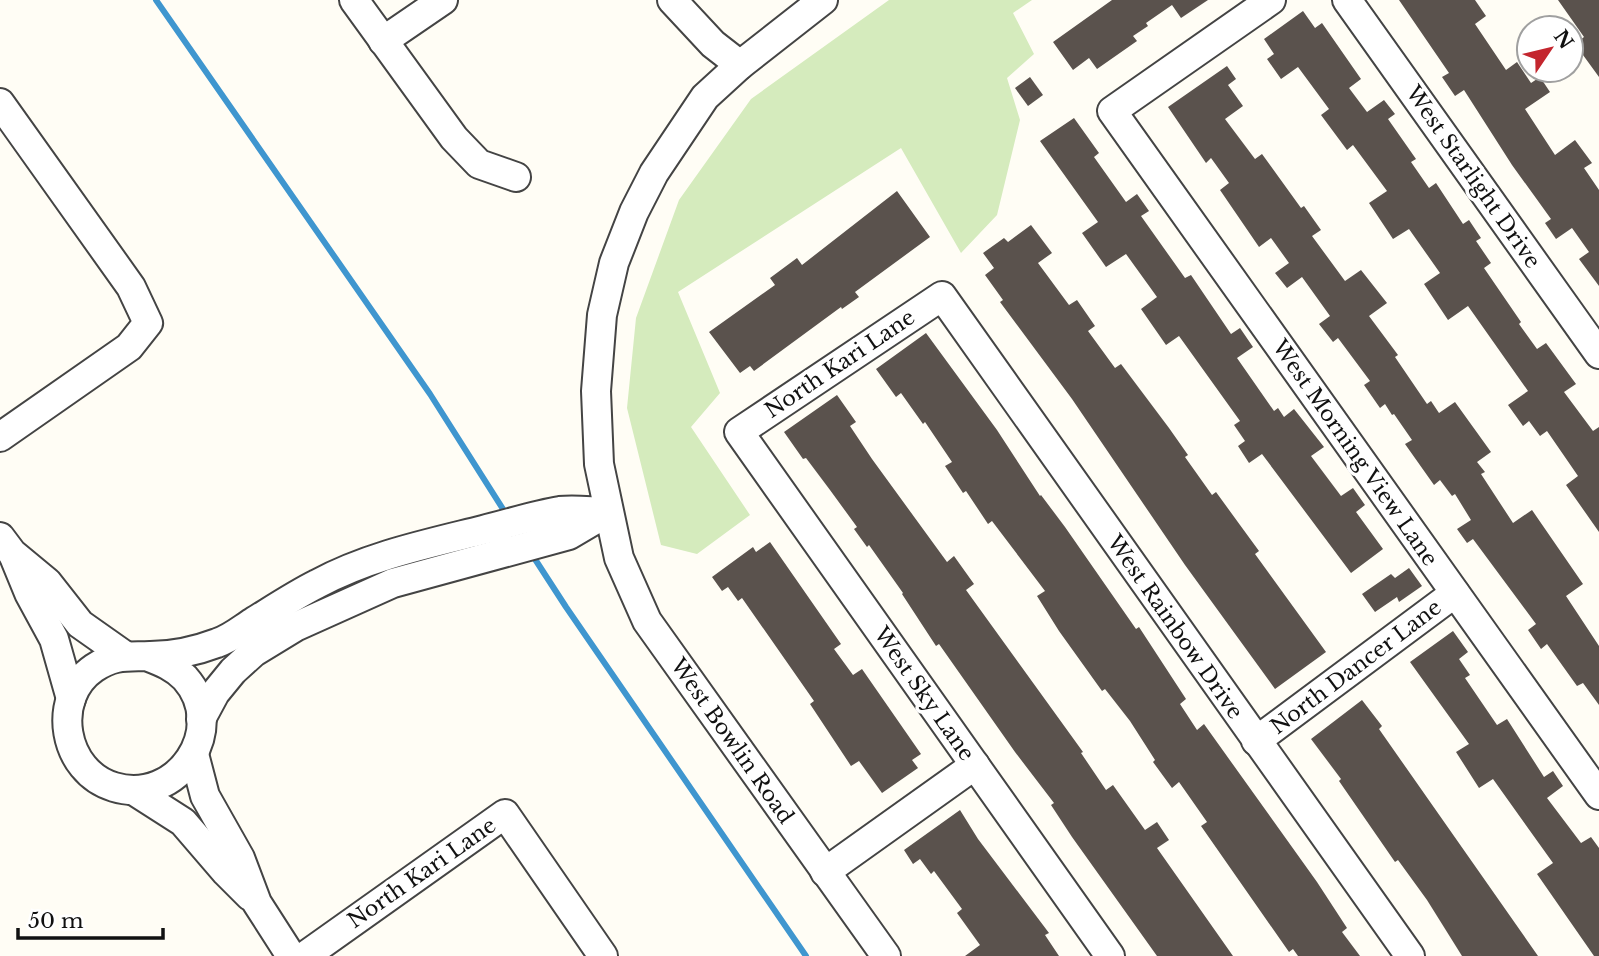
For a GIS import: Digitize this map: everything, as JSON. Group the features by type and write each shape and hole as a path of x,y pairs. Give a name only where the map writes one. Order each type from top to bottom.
{"street":[{"path":"354,0 454,138 479,164 516,177"},
{"path":"383,41 443,0"},
{"path":"671,0 713,44 740,65"},
{"name":"West Bowlin Road","path":"822,0 740,65 705,97 654,173 634,212 614,263 602,315 596,391 599,464 619,558 647,621 886,956"},
{"name":"West Morning View Lane","path":"1271,0 1112,111 1599,795"},
{"name":"West Starlight Drive","path":"1347,0 1599,354"},
{"path":"0,103 131,287 148,323 128,347 0,438"},
{"name":"North Kari Lane","path":"739,432 942,296"},
{"name":"West Rainbow Drive","path":"942,296 1410,956"},
{"name":"West Sky Lane","path":"739,432 1110,956"},
{"path":"201,719 215,693 233,671 254,652 295,627 496,541 545,528 561,511 608,512"},
{"path":"6,545 47,582 80,624 136,656 169,665 186,679 197,698 201,719 200,737 194,754 183,769 169,781 152,788 133,790 112,786 93,776 78,761 69,741 66,720 71,699 79,683 92,670 107,660 136,656 190,651 221,642 319,583 390,554 496,541"},
{"path":"6,545 54,639 71,699"},
{"name":"North Dancer Lane","path":"1256,741 1455,593"},
{"path":"194,754 205,796 240,858 257,903 291,956"},
{"path":"825,872 975,765"},
{"path":"133,790 183,822 257,903"},
{"name":"North Kari Lane","path":"305,956 505,814 603,956"}],"green space":[{"path":"889,0 1032,0 1013,13 1034,54 1007,78 1020,120 997,215 961,253 901,148 678,292 720,393 691,427 750,515 697,554 661,545 627,408 636,318 679,200 751,99"}],"building":[{"path":"1112,0 1208,0 1181,18 1172,5 1133,36 1137,41 1097,69 1089,58 1073,70 1053,42"},
{"path":"1399,0 1475,0 1486,16 1475,24 1506,70 1515,63 1515,84 1545,84 1550,92 1525,109 1555,155 1575,140 1592,163 1584,168 1599,190 1599,286 1579,259 1589,252 1572,228 1556,239 1545,223 1551,219 1512,165 1464,90 1455,96 1442,77 1449,73"},
{"path":"1558,0 1599,0 1599,77 1585,58 1585,14 1568,14"},
{"path":"1303,11 1315,28 1322,23 1361,79 1349,88 1367,112 1384,100 1395,114 1388,119 1416,159 1411,162 1429,188 1436,183 1463,224 1469,220 1481,238 1476,241 1491,263 1484,268 1521,322 1519,324 1537,349 1546,343 1576,384 1564,392 1593,431 1599,427 1599,532 1566,485 1578,476 1547,431 1540,436 1529,421 1523,426 1508,405 1528,391 1468,306 1448,320 1424,284 1440,273 1409,229 1393,239 1369,203 1387,191 1353,145 1347,150 1321,115 1329,109 1298,67 1281,79 1267,59 1274,54 1264,39"},
{"path":"1227,66 1236,79 1228,85 1243,106 1225,119 1255,159 1262,154 1301,208 1304,206 1321,230 1312,236 1345,281 1361,270 1387,303 1369,316 1398,355 1395,357 1427,404 1431,401 1439,413 1455,402 1491,452 1477,462 1485,472 1481,474 1513,523 1532,510 1583,584 1566,596 1599,646 1599,705 1583,683 1577,686 1547,644 1541,649 1528,630 1536,624 1473,539 1467,543 1457,529 1471,520 1455,494 1452,496 1440,480 1434,485 1405,444 1412,440 1394,414 1392,415 1385,404 1380,408 1364,385 1370,381 1338,338 1333,342 1319,324 1330,316 1302,277 1287,288 1275,273 1289,263 1271,238 1259,247 1220,190 1229,183 1211,158 1206,163 1168,107"},
{"path":"1030,77 1043,95 1028,106 1015,88"},
{"path":"1074,118 1099,153 1094,157 1126,202 1137,194 1149,211 1141,216 1185,278 1191,275 1231,334 1240,328 1253,347 1237,358 1274,411 1278,408 1284,417 1294,409 1324,447 1311,456 1341,496 1353,488 1365,505 1356,512 1383,549 1351,573 1262,454 1249,463 1238,446 1245,441 1234,425 1240,421 1179,336 1166,345 1141,309 1157,297 1126,254 1106,267 1082,233 1098,222 1040,141"},
{"path":"897,191 930,237 855,292 859,297 842,309 841,307 754,371 750,366 740,373 709,332 775,285 770,278 797,258 802,265"},
{"path":"1031,225 1052,253 1038,263 1069,305 1077,300 1095,326 1088,331 1115,368 1121,364 1169,428 1188,455 1185,457 1212,495 1216,492 1259,551 1255,554 1326,652 1275,689 1185,565 1072,399 1000,302 1003,300 985,275 994,268 983,253 1004,238 1008,242"},
{"path":"926,333 1136,629 1139,627 1186,699 1180,704 1197,730 1204,724 1317,882 1347,928 1342,932 1360,956 1298,956 1293,949 1289,952 1201,826 1207,822 1179,782 1172,788 1153,762 1155,760 1130,721 1105,689 1102,691 1059,631 1037,596 1045,591 992,521 988,524 966,491 963,493 945,466 952,462 925,422 923,424 901,393 896,397 876,369"},
{"path":"837,395 856,422 850,426 872,459 947,562 954,556 974,584 966,590 1083,752 1081,753 1106,790 1113,785 1145,830 1157,822 1169,840 1157,848 1233,956 1157,956 1072,837 1051,805 1054,803 939,644 936,646 903,593 869,545 867,547 854,529 857,527 806,458 803,459 784,432"},
{"path":"770,542 841,644 834,649 853,675 862,669 921,754 912,760 918,768 882,793 859,761 851,766 810,704 814,701 742,598 738,601 728,587 722,591 712,577 753,547 756,552"},
{"path":"1409,568 1422,586 1399,602 1397,597 1375,612 1362,594 1391,574 1395,578"},
{"path":"1453,631 1468,652 1459,659 1470,675 1465,678 1497,725 1507,719 1544,777 1553,771 1563,786 1547,798 1581,843 1591,837 1599,848 1599,956 1594,956 1537,874 1553,863 1493,779 1479,788 1456,752 1469,744 1410,662"},
{"path":"1362,700 1382,726 1379,729 1538,956 1462,956 1427,900 1398,860 1395,862 1339,781 1341,779 1311,739"},
{"path":"960,810 978,839 1049,933 1045,935 1059,956 965,956 980,945 957,913 962,909 934,871 931,874 920,859 913,864 904,850"}],"waterway":[{"path":"156,0 430,394 508,517"},
{"path":"531,553 806,956"}]}
